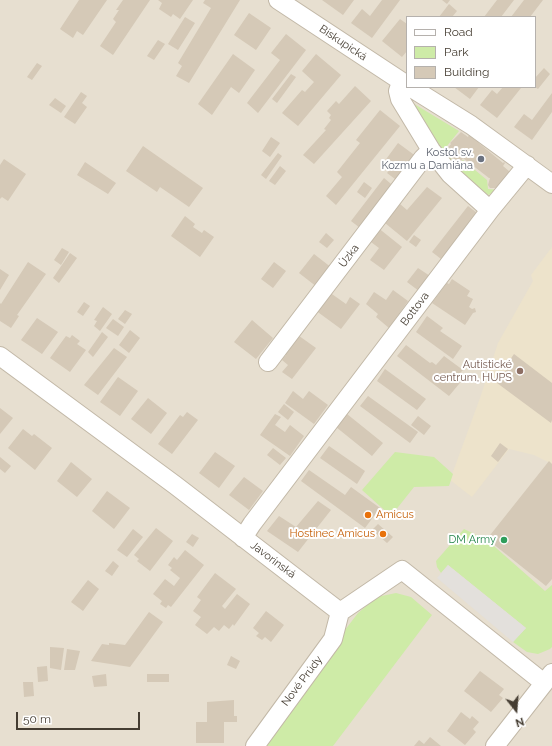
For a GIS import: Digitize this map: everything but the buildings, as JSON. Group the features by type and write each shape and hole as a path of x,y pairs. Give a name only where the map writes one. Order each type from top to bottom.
{"street":[{"name":"Biskupická","path":"278,0 406,85"},
{"path":"406,85 398,91 400,99 431,150 450,174 490,210 527,165"},
{"name":"Biskupická","path":"411,88 471,125 552,184"},
{"name":"Úzka","path":"268,362 423,158 431,150"},
{"name":"Bottova","path":"243,538 252,524 490,210"},
{"name":"Javorinská","path":"0,356 175,485 340,612"},
{"path":"340,612 402,570 548,678 495,746"},
{"name":"Nové Prúdy","path":"255,746 333,638 340,612"}],"shaded area":[{"path":"0,0 552,0 552,746 0,746"},
{"name":"Autistické centrum, HUPS","path":"552,247 552,464 534,455 509,449 472,497 450,480 498,343 533,281 531,275"},
{"path":"448,565 526,628 513,642 437,578"}],"green space":[{"path":"401,96 459,131 443,151 457,164 463,160 487,180 488,189 499,190 488,195 439,154"},
{"path":"395,452 434,457 453,474 449,486 414,487 391,516 362,490"},
{"path":"464,529 487,540 545,591 552,585 552,647 550,649 538,654 527,652 513,642 526,628 448,565 441,573 437,567 436,561"},
{"path":"396,593 411,597 432,615 333,746 256,746 358,613 377,597"}],"place":[{"name":"Kostol sv. Kozmu a Damiána","path":"481,159"},
{"name":"Autistické centrum, HUPS","path":"520,371"},
{"name":"Amicus","path":"368,515"},
{"name":"Hostinec Amicus","path":"383,534"},
{"name":"DM Army","path":"504,540"}]}
